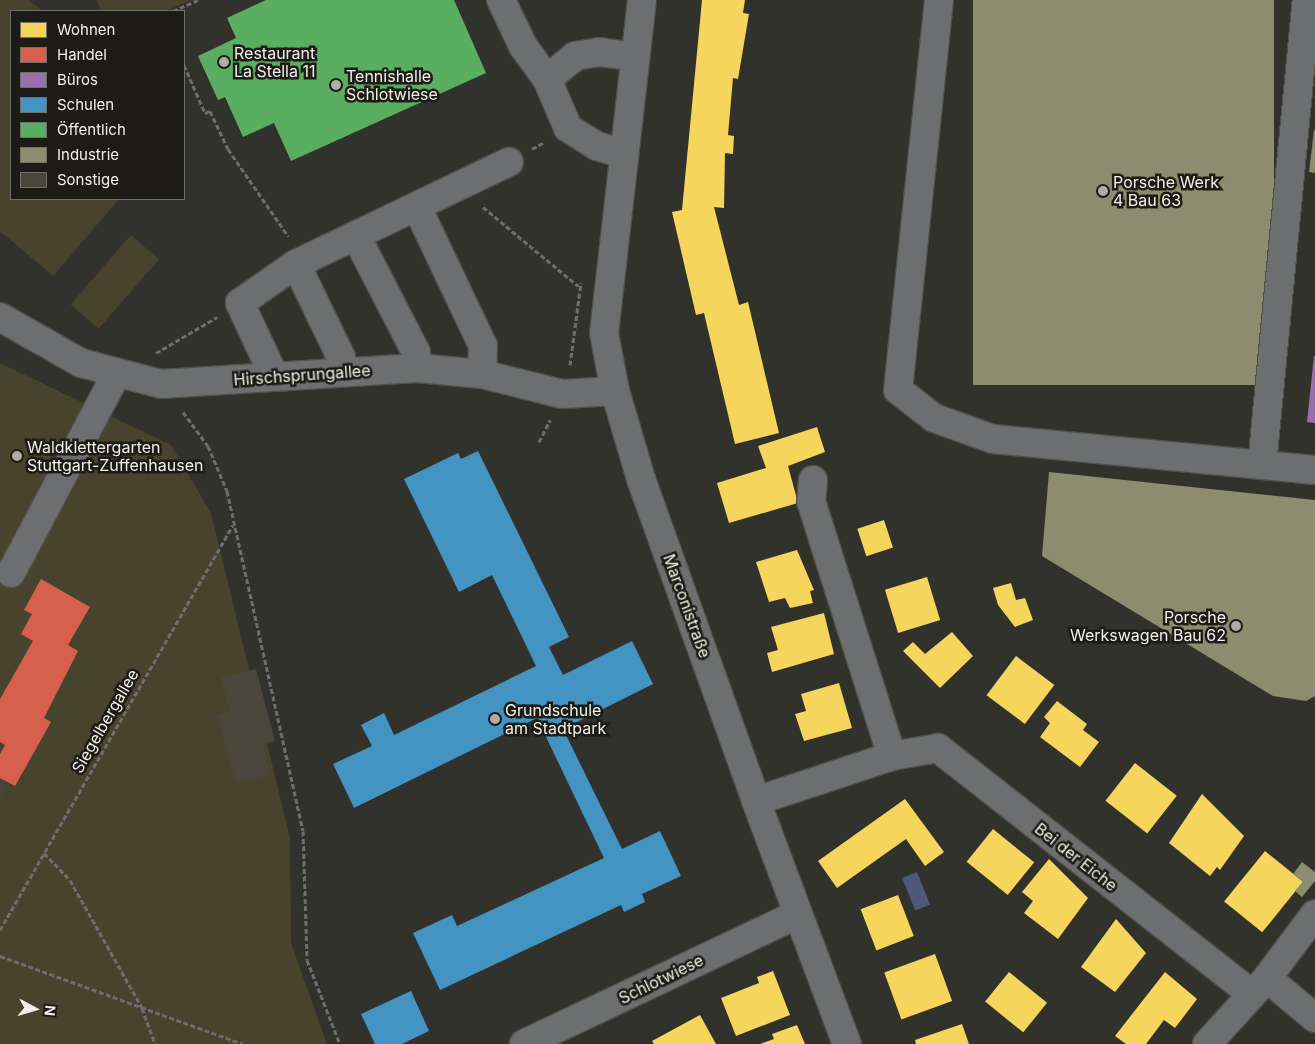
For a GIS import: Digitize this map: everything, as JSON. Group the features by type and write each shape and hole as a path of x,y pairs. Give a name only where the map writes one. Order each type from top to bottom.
{"street":[{"path":"501,0 523,46 547,79 568,128 597,146 624,154"},
{"name":"Marconistraße","path":"642,0 604,334 615,391 641,479 756,801 847,1044"},
{"path":"940,0 898,390 934,418 993,439 1315,470"},
{"path":"1262,465 1307,0"},
{"path":"547,79 574,56 600,52 636,57"},
{"path":"274,376 240,303 300,262 418,207 456,184 509,162"},
{"path":"418,207 483,346 482,374"},
{"path":"356,236 416,352 417,368"},
{"path":"300,262 341,357 342,372"},
{"name":"Hirschsprungallee","path":"0,317 81,363 116,375 161,384 417,368 482,374 562,394 615,391"},
{"path":"11,573 116,375"},
{"path":"813,480 811,501 892,756"},
{"name":"Bei der Eiche","path":"756,801 892,756 938,748 1259,986 1315,1018"},
{"name":"Schlotwiese","path":"524,1044 798,914"},
{"path":"1207,1044 1259,986 1315,914"}],"path":[{"path":"175,10 198,0"},
{"path":"185,67 205,113 210,110 228,149 300,262"},
{"path":"509,162 568,128"},
{"path":"456,184 578,286"},
{"path":"240,303 156,353 161,384 208,446 227,491 233,525 303,831 307,960 340,1044"},
{"name":"Siegelbergallee","path":"0,930 233,525"},
{"path":"44,853 70,880 142,1008 155,1044"},
{"path":"0,956 243,1044"}],"shaded area":[{"path":"0,0 29,0 41,10 10,10 10,200 118,200 53,276 0,231"},
{"path":"96,0 191,0 168,10 101,10"},
{"path":"131,235 159,259 99,329 71,304"},
{"path":"0,363 171,445 211,513 290,838 291,943 327,1044 0,1044"}],"water":[{"path":"917,872 930,904 915,910 902,878"}],"building: Wohnen":[{"path":"702,0 745,0 743,13 749,14 738,79 733,78 728,135 734,136 733,154 725,153 724,208 714,207 739,305 748,302 779,433 735,444 704,313 696,315 672,212 682,210"},
{"path":"817,427 825,452 788,466 798,503 729,523 717,483 766,468 758,446"},
{"path":"884,520 893,548 866,556 857,529"},
{"path":"797,550 814,590 810,591 813,603 790,608 785,598 769,602 756,562"},
{"path":"927,577 940,620 898,633 885,590"},
{"path":"1011,583 1016,600 1025,598 1033,620 1015,627 998,605 993,588"},
{"path":"824,613 834,654 772,672 767,653 778,650 771,627"},
{"path":"952,632 973,656 940,688 903,651 913,642 925,654"},
{"path":"1016,656 1054,685 1025,724 987,695"},
{"path":"839,683 852,728 804,741 795,714 806,711 801,694"},
{"path":"1057,701 1087,724 1083,730 1099,742 1080,767 1040,737 1050,723 1044,717"},
{"path":"1135,763 1177,796 1147,833 1105,801"},
{"path":"1202,794 1244,836 1220,870 1217,867 1210,876 1169,843"},
{"path":"905,799 944,852 925,866 906,839 837,888 818,861"},
{"path":"993,829 1034,862 1008,895 967,862"},
{"path":"1265,851 1303,882 1262,932 1224,902"},
{"path":"1049,859 1088,898 1058,939 1024,913 1033,901 1022,892"},
{"path":"898,895 914,936 876,950 861,909"},
{"path":"1116,919 1146,953 1115,992 1081,967"},
{"path":"935,954 952,1001 901,1019 884,972"},
{"path":"773,971 790,1015 736,1036 721,998 759,983 757,977"},
{"path":"1009,972 1047,1003 1023,1032 985,1002"},
{"path":"1165,972 1197,999 1175,1028 1164,1020 1146,1044 1126,1044 1115,1036"},
{"path":"700,1015 716,1044 654,1044 652,1041"},
{"path":"962,1024 969,1044 916,1044 915,1040"},
{"path":"797,1025 805,1044 760,1044 774,1039 772,1034"}],"building: Handel":[{"path":"41,579 90,607 68,645 78,651 44,718 51,722 15,786 0,778 0,754 5,745 0,742 0,699 33,641 21,634 32,614 24,610"}],"building: Büros":[{"path":"1315,356 1315,423 1307,422"}],"building: Schulen":[{"path":"478,451 569,637 549,647 563,675 632,641 653,684 563,729 622,849 660,831 681,876 642,894 645,902 624,912 621,905 440,990 413,933 452,915 457,926 604,858 537,718 354,808 333,764 372,746 361,725 384,713 394,735 536,666 492,575 459,592 404,479 458,453 461,459"},
{"path":"411,991 429,1031 402,1044 375,1044 361,1014"}],"building: Öffentlich":[{"name":"Tennishalle Schlotwiese","path":"266,0 454,0 486,73 291,161 274,123 243,137 225,97 218,100 198,56 236,38 227,18"}],"building: Industrie":[{"name":"Porsche Werk 4 Bau 63","path":"973,0 1274,0 1274,385 973,385"},
{"path":"1315,130 1315,173 1309,172"},
{"name":"Porsche Werkswagen Bau 62","path":"1049,472 1315,500 1315,696 1306,701 1273,696 1042,556"},
{"path":"1302,862 1315,872 1315,881 1302,897 1295,891 1303,882 1293,874"}],"building: Sonstige":[{"path":"256,669 275,741 263,744 270,775 236,783 217,715 230,712 221,677"},
{"path":"0,783 6,786 0,798"}],"place":[{"name":"Restaurant La Stella 11","path":"224,62"},
{"name":"Tennishalle Schlotwiese","path":"336,85"},
{"name":"Porsche Werk 4 Bau 63","path":"1103,191"},
{"name":"Waldklettergarten Stuttgart-Zuffenhausen","path":"17,456"},
{"name":"Porsche Werkswagen Bau 62","path":"1236,626"},
{"name":"Grundschule am Stadtpark","path":"495,719"}]}
